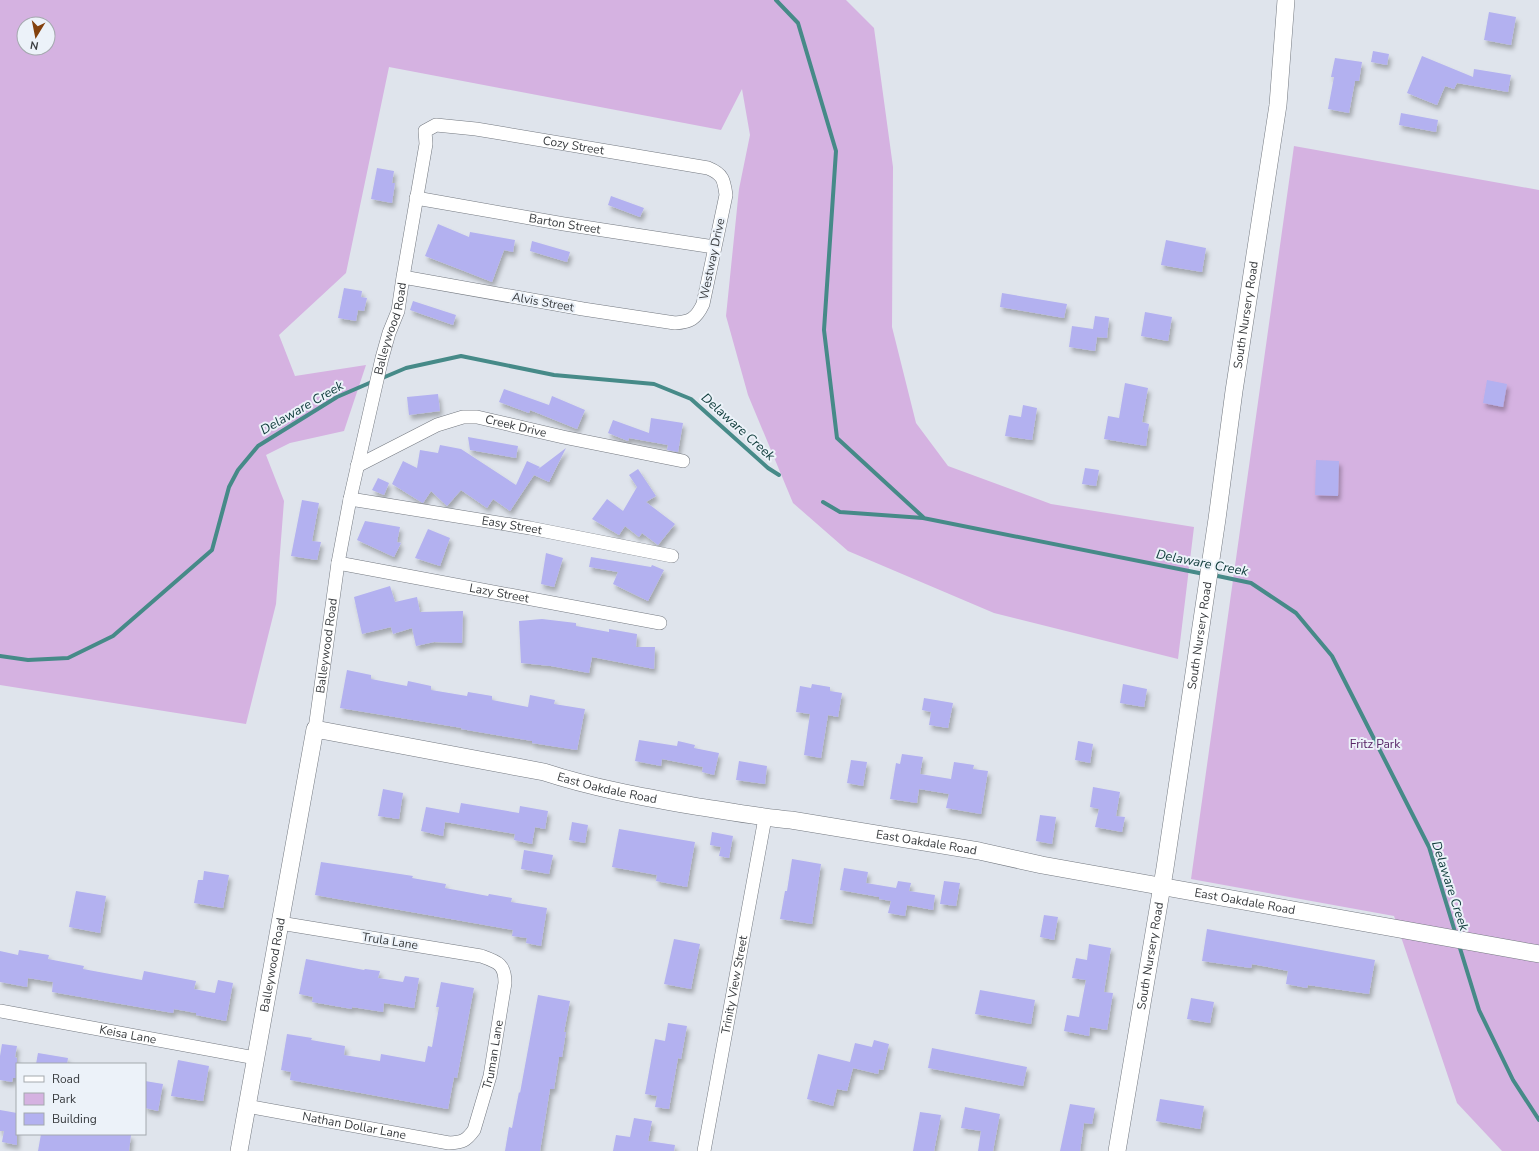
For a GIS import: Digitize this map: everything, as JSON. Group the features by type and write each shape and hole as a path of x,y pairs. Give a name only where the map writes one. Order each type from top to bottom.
{"street":[{"name":"South Nursery Road","path":"1117,1151 1162,887 1217,519 1234,391 1278,105 1286,0"},
{"name":"Cozy Street","path":"426,144 425,131 436,125 476,129 708,168 716,171 723,178 725,187"},
{"name":"Balleywood Road","path":"239,1151 315,729 338,563 357,466 382,358 389,333 398,311 426,144"},
{"name":"Westway Drive","path":"683,323 698,314 703,304 726,195 725,187"},
{"name":"Barton Street","path":"416,198 564,224 714,247"},
{"name":"Alvis Street","path":"403,276 583,309 683,323"},
{"name":"Creek Drive","path":"357,466 437,425 463,417 477,417 563,437 683,461"},
{"name":"Easy Street","path":"350,499 530,528 672,556"},
{"name":"Lazy Street","path":"338,563 660,623"},
{"name":"East Oakdale Road","path":"315,729 537,771 580,784 640,797 979,851 1042,865 1539,954"},
{"name":"Trinity View Street","path":"704,1151 766,818"},
{"name":"Trula Lane","path":"280,923 481,956 493,960 499,964"},
{"name":"Truman Lane","path":"462,1142 469,1137 474,1130 490,1076 505,983 505,973 499,964"},
{"name":"Keisa Lane","path":"0,1011 256,1058"},
{"name":"Nathan Dollar Lane","path":"247,1106 449,1143 462,1142"}],"green space":[{"path":"0,0 846,0 874,28 893,167 892,327 916,423 948,466 1051,504 1194,527 1178,659 994,613 848,551 793,503 748,395 726,316 739,189 750,135 742,89 721,130 389,67 346,273 279,335 295,376 366,365 344,431 290,443 266,455 284,501 276,604 246,724 0,685"},
{"name":"Fritz Park","path":"1294,146 1539,190 1539,1151 1502,1151 1457,1103 1394,916 1191,879"}],"building":[{"path":"1489,12 1516,17 1511,45 1484,40"},
{"path":"1373,51 1389,54 1387,65 1371,62"},
{"path":"1422,56 1473,77 1474,69 1511,75 1508,92 1457,83 1454,89 1445,86 1437,105 1407,93"},
{"path":"1335,58 1362,62 1359,81 1355,81 1349,113 1328,109 1334,77 1331,77"},
{"path":"1401,113 1438,120 1436,132 1399,125"},
{"path":"377,168 394,171 392,183 395,183 392,203 371,199"},
{"path":"611,196 644,208 640,217 608,205"},
{"path":"438,224 469,237 470,232 515,240 513,252 504,250 492,282 425,256"},
{"path":"1166,240 1206,248 1202,272 1161,265"},
{"path":"532,241 570,252 567,262 530,251"},
{"path":"344,288 362,291 361,297 367,298 364,311 358,310 356,321 338,318"},
{"path":"1002,293 1067,304 1064,318 1000,307"},
{"path":"413,301 456,315 453,325 410,310"},
{"path":"1145,312 1172,317 1168,341 1141,336"},
{"path":"1095,316 1109,318 1107,338 1097,337 1095,351 1069,347 1072,326 1093,329"},
{"path":"1487,380 1507,384 1503,407 1483,403"},
{"path":"1125,383 1148,388 1142,422 1149,424 1146,446 1104,439 1108,416 1119,418"},
{"path":"504,389 549,405 552,396 585,410 577,429 530,410 529,413 499,402"},
{"path":"438,394 440,411 409,415 407,397"},
{"path":"1023,405 1037,408 1032,440 1005,436 1009,415 1021,417"},
{"path":"651,418 683,423 678,452 667,450 668,445 629,438 628,441 608,433 613,420 649,433"},
{"path":"468,437 518,446 516,458 470,450"},
{"path":"440,445 461,449 516,485 527,461 540,467 537,470 566,448 549,482 534,475 510,511 493,499 487,508 461,490 447,506 431,491 423,503 392,484 403,461 417,468 420,450 438,453"},
{"path":"1316,460 1339,461 1338,496 1315,495"},
{"path":"1085,468 1099,470 1096,486 1082,484"},
{"path":"638,469 656,496 646,502 675,524 658,545 642,533 639,537 625,526 619,535 592,519 607,499 623,511 637,487 629,475"},
{"path":"378,478 389,483 384,495 372,490"},
{"path":"302,500 319,503 312,541 321,542 317,560 291,556"},
{"path":"365,521 400,527 397,542 401,543 394,557 357,540"},
{"path":"428,529 450,538 440,566 415,558"},
{"path":"546,553 563,558 554,587 541,584"},
{"path":"591,557 651,567 652,565 664,570 648,601 613,584 618,572 589,567"},
{"path":"390,586 395,602 417,597 420,612 463,611 462,643 434,642 416,646 412,628 393,634 391,627 362,634 354,597"},
{"path":"542,619 576,623 576,626 609,632 609,629 637,634 636,647 655,647 654,669 592,657 589,673 551,666 521,663 519,621"},
{"path":"347,670 371,675 371,679 407,686 408,681 431,686 431,690 467,696 468,692 492,696 492,700 528,707 530,695 555,700 554,704 585,709 577,750 532,743 532,741 461,729 462,728 340,708"},
{"path":"812,684 830,687 830,691 842,693 838,717 828,715 821,758 804,755 810,714 796,712 800,686 811,688"},
{"path":"1123,684 1147,689 1144,707 1120,703"},
{"path":"924,698 953,703 948,728 929,725 931,712 922,710"},
{"path":"639,740 677,746 678,741 695,745 694,748 719,753 714,775 702,772 703,767 662,759 661,766 635,761"},
{"path":"1078,741 1093,744 1090,763 1075,760"},
{"path":"902,754 923,757 920,774 951,779 954,762 974,765 973,769 988,771 981,814 946,808 949,794 919,789 917,803 890,799 896,763 900,764"},
{"path":"851,760 867,762 863,786 847,783"},
{"path":"739,761 767,766 765,784 736,780"},
{"path":"1093,787 1120,792 1116,816 1125,817 1122,832 1095,827 1099,809 1090,807"},
{"path":"383,789 403,793 399,819 378,816"},
{"path":"461,803 519,813 520,806 548,811 545,829 535,827 532,844 514,840 515,834 445,822 443,836 421,831 426,807 459,813"},
{"path":"1040,815 1056,817 1052,844 1036,841"},
{"path":"572,822 588,825 585,843 569,840"},
{"path":"619,829 695,842 687,887 656,881 657,875 612,867"},
{"path":"712,832 733,836 729,858 719,856 721,847 710,845"},
{"path":"524,850 553,855 549,874 521,869"},
{"path":"792,859 821,864 812,924 780,919 785,891 787,891"},
{"path":"321,862 413,876 412,878 446,884 445,888 488,896 489,894 512,898 511,902 547,908 541,946 526,943 527,938 512,936 513,930 315,895"},
{"path":"844,868 868,872 866,883 896,888 898,881 911,883 909,891 935,895 933,910 907,905 905,916 888,913 891,901 879,899 879,897 840,890"},
{"path":"204,871 229,875 223,908 194,903 198,880 203,880"},
{"path":"944,881 960,883 956,906 940,904"},
{"path":"76,891 106,896 100,933 69,927"},
{"path":"1044,915 1058,917 1054,940 1040,937"},
{"path":"1207,929 1375,960 1369,994 1308,985 1307,988 1286,984 1288,971 1252,964 1251,968 1202,961"},
{"path":"674,939 700,944 691,989 664,984"},
{"path":"1089,944 1111,948 1104,992 1113,993 1107,1030 1090,1027 1089,1036 1064,1031 1067,1015 1079,1017 1086,980 1072,978 1076,958 1087,960"},
{"path":"19,950 49,955 48,959 84,966 83,969 142,980 144,971 196,981 194,989 215,993 218,980 233,983 226,1021 174,1009 173,1013 52,992 53,982 28,978 27,987 0,982 0,951 18,955"},
{"path":"306,959 364,970 380,971 378,978 403,982 405,976 419,978 414,1008 384,1003 383,1012 352,1007 352,1009 312,1002 313,997 299,994"},
{"path":"441,982 474,988 457,1078 454,1077 448,1109 290,1080 291,1072 281,1070 287,1034 345,1046 344,1055 380,1061 381,1054 425,1062 428,1046 432,1047 439,1007 436,1007"},
{"path":"980,990 1035,1000 1031,1024 975,1014"},
{"path":"538,995 570,1001 564,1032 566,1032 562,1057 559,1057 554,1089 550,1089 540,1151 505,1151 509,1127 512,1128 519,1092 520,1093"},
{"path":"1191,998 1214,1002 1210,1023 1187,1019"},
{"path":"668,1023 687,1026 681,1059 678,1058 669,1109 655,1107 657,1096 645,1094 655,1039 665,1041"},
{"path":"874,1040 889,1044 883,1070 879,1069 878,1074 853,1068 847,1091 837,1089 833,1106 807,1099 818,1054 850,1062 855,1043 872,1047"},
{"path":"2,1044 17,1046 15,1057 17,1058 16,1078 13,1078 12,1082 0,1080 0,1056"},
{"path":"932,1048 1027,1067 1023,1086 928,1068"},
{"path":"38,1053 68,1058 67,1063 36,1063"},
{"path":"178,1060 209,1066 203,1101 171,1096"},
{"path":"146,1081 163,1084 158,1111 146,1108"},
{"path":"1160,1099 1204,1106 1200,1129 1156,1121"},
{"path":"1070,1104 1095,1108 1092,1124 1084,1123 1080,1151 1060,1151"},
{"path":"965,1107 1000,1114 993,1151 978,1151 981,1131 961,1128"},
{"path":"0,1110 16,1113 17,1145 2,1142 4,1131 0,1131"},
{"path":"920,1112 941,1115 934,1151 913,1151"},
{"path":"634,1118 652,1121 648,1141 675,1145 674,1151 613,1151 616,1135 630,1137"},
{"path":"41,1135 131,1135 129,1151 38,1151"}],"waterway":[{"path":"776,0 798,23 836,151 824,330 837,438 923,517"},
{"name":"Delaware Creek","path":"380,379 406,368 461,356 554,375 654,384 691,399 768,468 779,475"},
{"name":"Delaware Creek","path":"0,656 28,660 68,658 113,636 212,550 229,487 238,470 258,446 337,397 374,381"},
{"name":"Delaware Creek","path":"823,502 840,512 923,518 1204,574"},
{"name":"Delaware Creek","path":"1213,575 1251,583 1296,613 1332,656 1429,847 1456,935"},
{"name":"Delaware Creek","path":"1459,945 1479,1010 1513,1080 1539,1120"}]}
